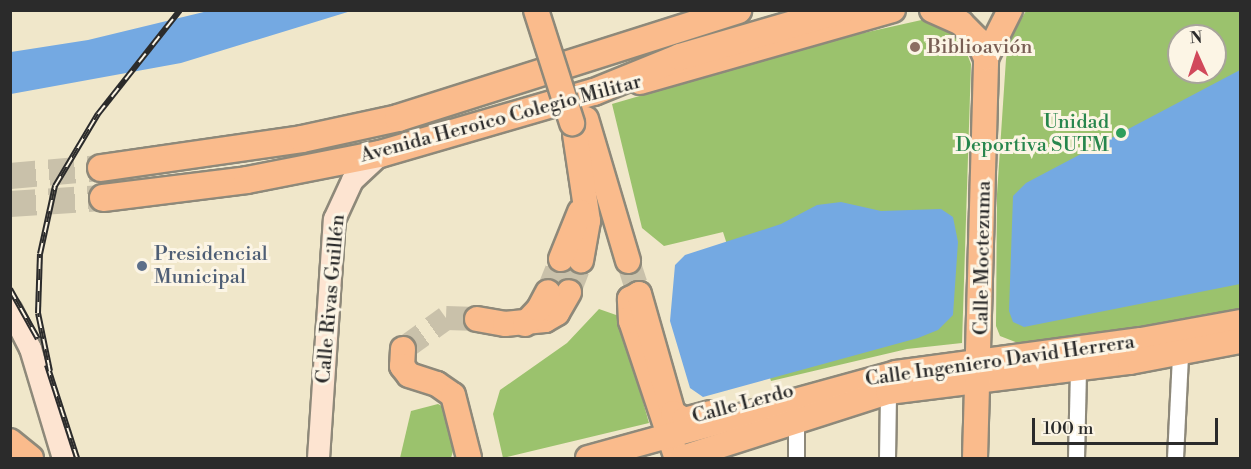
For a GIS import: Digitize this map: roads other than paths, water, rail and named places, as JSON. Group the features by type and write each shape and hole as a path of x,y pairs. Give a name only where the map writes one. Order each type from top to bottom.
{"highway":[{"path":"594,92 680,57 842,10"},
{"name":"Avenida Heroico Colegio Militar","path":"101,168 302,139 398,118 737,12"},
{"name":"Avenida Heroico Colegio Militar","path":"103,198 247,180 380,154 594,92"}],"main road":[{"path":"536,10 579,121 628,261"},
{"path":"552,10 579,121 586,195 587,237 571,259"},
{"name":"Avenida Heroico Colegio Militar","path":"594,92 678,73 893,10"},
{"path":"932,10 961,23 978,40 986,58"},
{"name":"Calle Moctezuma","path":"975,459 980,370 986,58 1010,10"},
{"name":"Calle Rivas Guillén","path":"318,459 334,219 352,180 380,154"},
{"path":"477,319 525,324 557,313 558,292"},
{"name":"Calle Lerdo","path":"677,452 627,308 630,299 639,294 671,409 680,419 814,386 832,388"},
{"path":"10,309 30,348 63,459"},
{"name":"Calle Ingeniero David Herrera","path":"588,459 677,452 888,392 980,370 1240,322"},
{"name":"Calle Ingeniero David Herrera","path":"677,452 766,410 832,388 897,373 1078,369 1180,354 1240,340"},
{"path":"403,349 402,366 409,375 437,384 453,395 469,459"},
{"path":"766,410 788,411 796,419"},
{"path":"10,441 31,459"}],"street":[{"path":"1175,459 1180,354"},
{"path":"1076,459 1078,369"},
{"path":"887,459 888,392"},
{"path":"796,419 796,459"}],"water":[{"path":"212,10 351,11 181,63 11,94 11,52 88,40"},
{"path":"1240,70 1240,284 1024,327 1013,322 1009,311 1013,196 1026,183 1213,84 1227,84 1227,77"},
{"path":"841,202 881,211 941,209 953,217 958,242 953,315 938,330 918,338 703,397 690,388 670,321 675,265 685,255 781,224 817,205"}],"tunnel":[{"path":"10,176 101,168"},
{"path":"10,204 103,198"},
{"path":"548,292 561,259"},
{"path":"569,292 581,260"},
{"path":"628,261 639,294"},
{"path":"403,349 446,318 477,319"}],"railway":[{"path":"50,371 38,313 40,254 55,186 98,114 180,10"},
{"path":"10,289 38,339"},
{"path":"47,365 77,458"}],"place":[{"name":"Biblioavión","path":"915,47"},
{"name":"Unidad Deportiva SUTM","path":"1121,133"},
{"name":"Presidencial Municipal","path":"142,266"}]}
